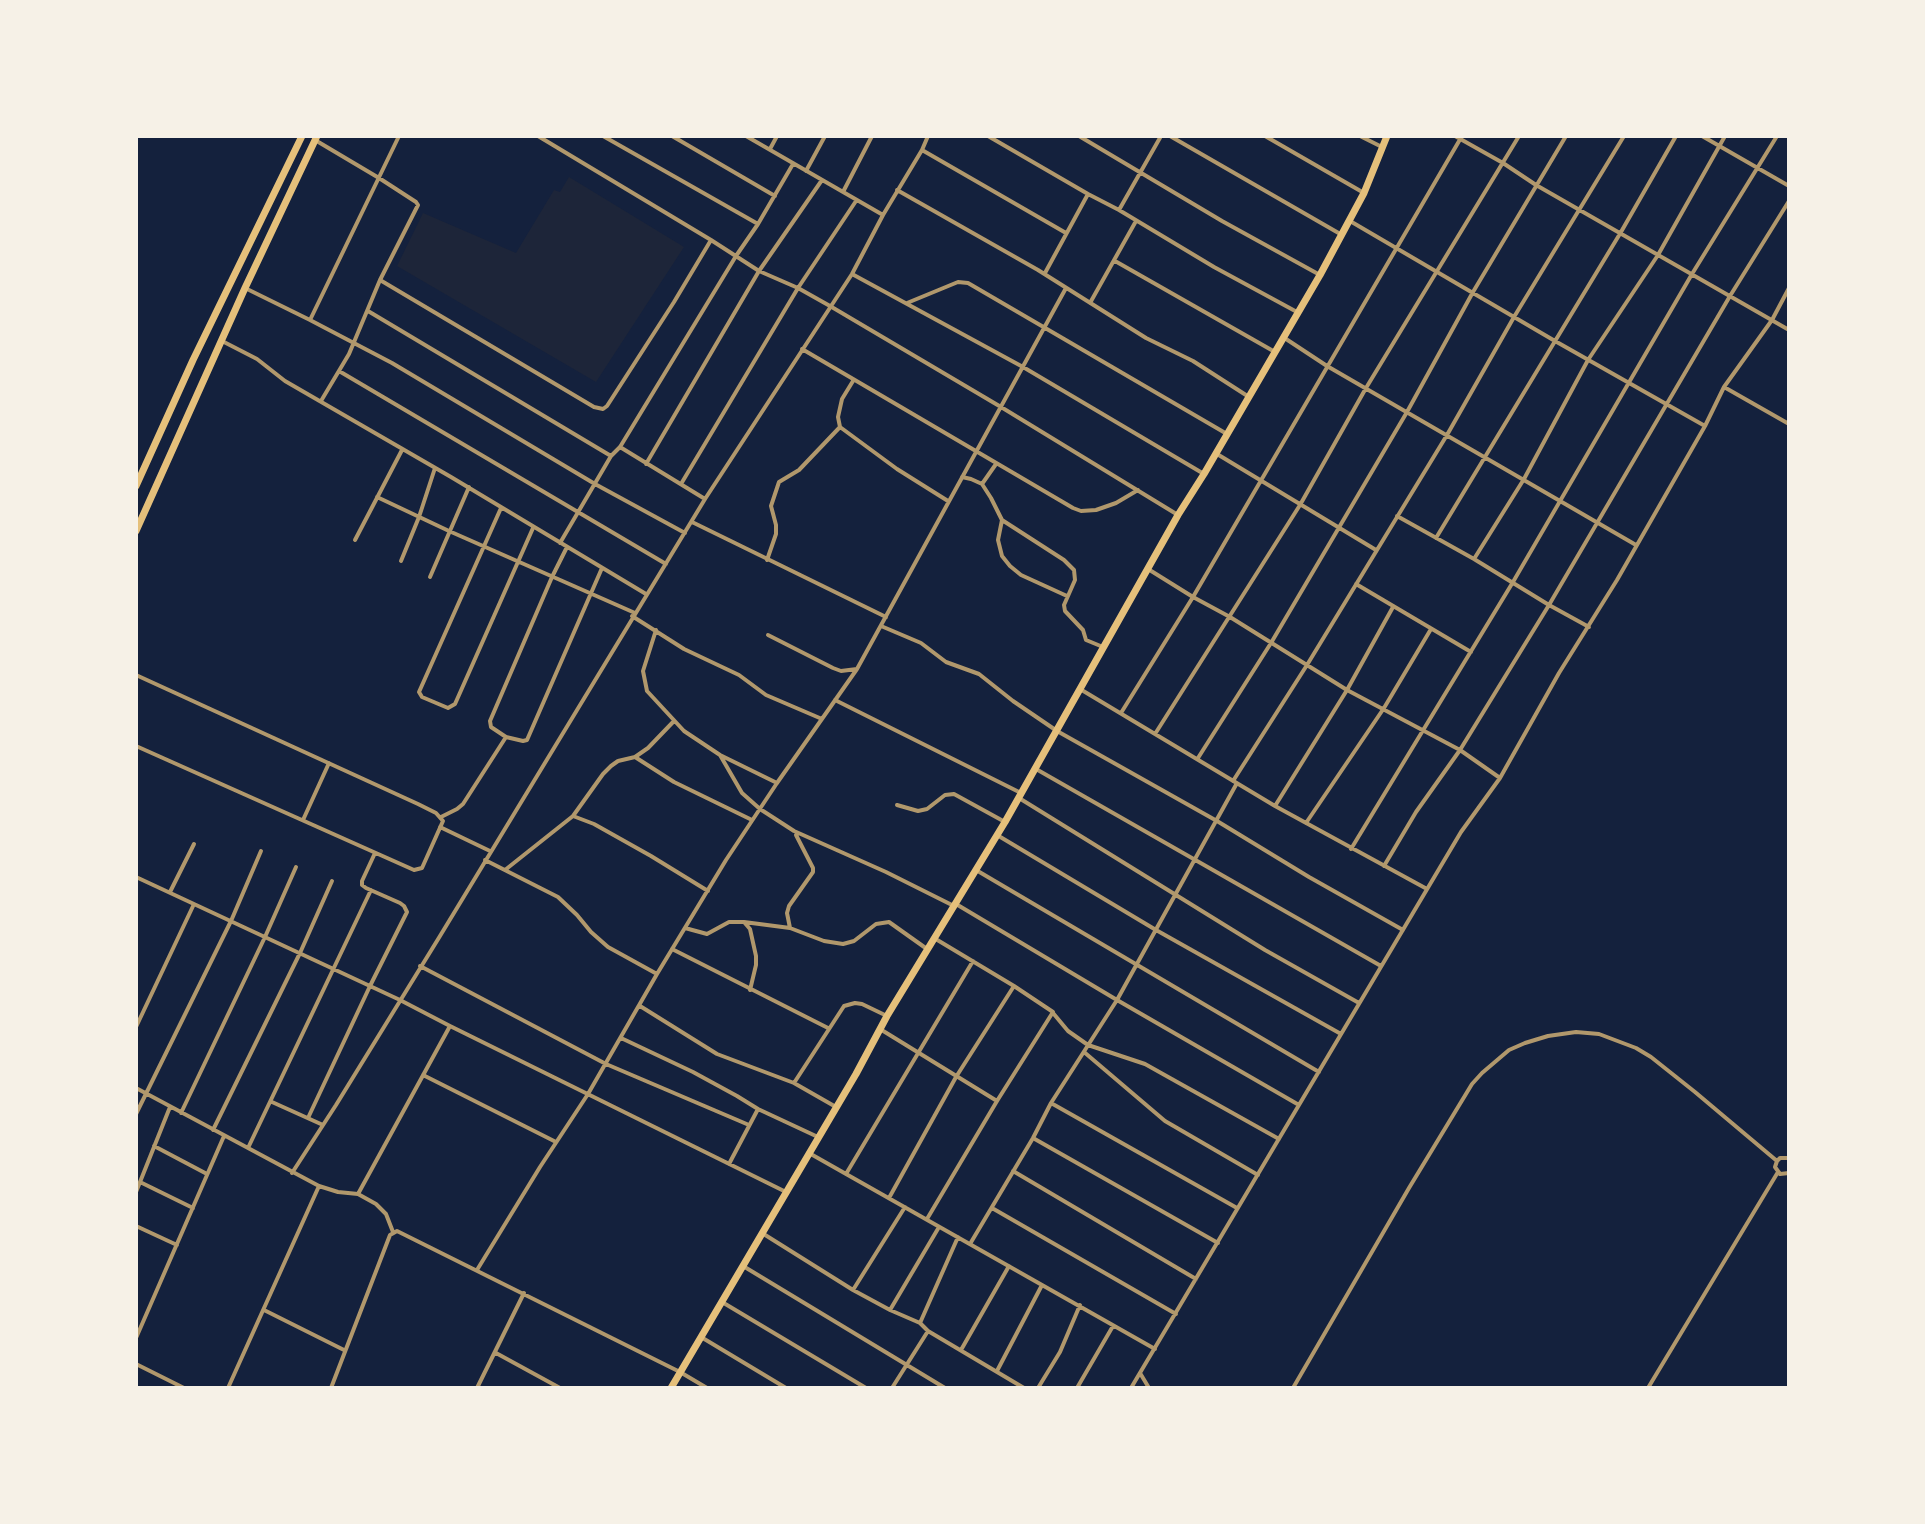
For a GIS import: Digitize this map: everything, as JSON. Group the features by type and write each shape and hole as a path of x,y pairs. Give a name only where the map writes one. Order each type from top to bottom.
{"main road":[{"path":"136,486 193,360 302,136"},
{"path":"671,1388 887,1016 1005,822 1178,515 1320,275 1364,193 1387,136"},
{"path":"136,531 316,138"}],"street":[{"path":"310,320 399,136"},
{"path":"538,136 759,271 830,306 1178,515"},
{"path":"603,136 758,224"},
{"path":"672,136 775,196"},
{"path":"746,136 883,215"},
{"path":"770,149 777,136"},
{"path":"806,171 825,136"},
{"path":"843,192 872,136"},
{"path":"292,1173 705,499 852,274 928,136"},
{"path":"988,136 1297,312"},
{"path":"1079,136 1320,275"},
{"path":"1119,210 1161,136"},
{"path":"1170,136 1342,235"},
{"path":"1265,136 1364,193"},
{"path":"1360,136 1382,147"},
{"path":"1155,734 1300,505 1366,388 1519,136"},
{"path":"1198,758 1271,643 1566,136"},
{"path":"970,1244 1051,1103 1117,1000 1217,821 1235,782 1447,435 1514,317 1624,136"},
{"path":"1436,538 1676,136"},
{"path":"1702,136 1789,186"},
{"path":"1474,559 1524,479 1588,360 1658,255 1725,136"},
{"path":"1351,849 1425,730 1692,274 1777,136"},
{"path":"1121,713 1193,597 1459,137 1536,185 1789,330"},
{"path":"316,138 418,205 380,280 349,354 320,402"},
{"path":"922,150 1066,233"},
{"path":"560,543 793,164"},
{"path":"646,464 759,271 822,180"},
{"path":"897,190 1044,274 1146,338 1200,365 1249,397"},
{"path":"1044,274 1088,194"},
{"path":"681,484 798,288 856,201"},
{"path":"1384,866 1549,605 1789,201"},
{"path":"1090,303 1136,221"},
{"path":"1350,221 1705,426"},
{"path":"380,280 594,407 603,409 711,240"},
{"path":"1115,261 1275,352"},
{"path":"852,274 1023,367 1204,474"},
{"path":"906,303 963,282 1227,434"},
{"path":"245,288 353,342 595,484 685,533"},
{"path":"477,1270 588,1094 657,974 752,820 857,669 1066,288"},
{"path":"1134,1387 1461,832 1500,778 1705,426 1724,387 1772,320 1789,288"},
{"path":"368,311 611,456"},
{"path":"1283,337 1327,366 1636,545"},
{"path":"222,341 257,359 285,381 646,594"},
{"path":"802,349 1081,511 1108,506 1138,490"},
{"path":"339,371 666,564"},
{"path":"853,381 842,399 838,417 840,427 897,469 948,501"},
{"path":"1724,387 1789,424"},
{"path":"767,560 776,534 771,506 779,482 799,470 840,427"},
{"path":"620,447 705,499"},
{"path":"355,540 402,449"},
{"path":"1216,453 1376,550"},
{"path":"982,484 996,464"},
{"path":"401,561 435,468"},
{"path":"962,477 982,484 1002,520 1064,560 1074,570 1075,580 1064,605 1065,611 1083,630 1085,639 1103,647"},
{"path":"430,577 469,487"},
{"path":"377,497 634,614 684,649 739,675 766,695 822,719"},
{"path":"501,508 419,692 422,697 448,708 455,704 533,528"},
{"path":"1397,516 1589,627"},
{"path":"1002,520 998,540 1002,556 1010,566 1021,575 1067,596"},
{"path":"692,522 886,617"},
{"path":"567,547 490,721 491,727 506,737 527,740 602,568"},
{"path":"1148,569 1347,690 1460,750 1500,778"},
{"path":"1355,584 1471,652"},
{"path":"1275,806 1347,690 1393,607"},
{"path":"881,626 921,643 946,662 979,674 1057,731 1403,930"},
{"path":"1306,823 1384,708 1431,629"},
{"path":"656,630 643,671 647,691 684,731 720,755 777,783"},
{"path":"768,635 833,668 841,671 857,669"},
{"path":"136,675 418,804 443,821 422,868 414,870 136,746"},
{"path":"1080,689 1275,806 1427,889"},
{"path":"835,700 1020,796 1265,950 1359,1003"},
{"path":"505,870 573,816 611,766 635,757 648,748 674,721"},
{"path":"441,817 463,804 506,737"},
{"path":"720,755 742,793 794,831 954,904 1299,1105"},
{"path":"635,757 674,782 752,820"},
{"path":"303,820 329,763"},
{"path":"1035,768 1381,966"},
{"path":"897,805 918,811 927,809 945,795 954,794 1005,822"},
{"path":"573,816 594,824 708,891"},
{"path":"440,827 490,851"},
{"path":"790,928 789,906 813,872 794,831"},
{"path":"996,835 1341,1034"},
{"path":"170,892 194,844"},
{"path":"136,1114 231,921 261,851"},
{"path":"308,1118 407,912 400,903 362,885 375,853"},
{"path":"485,860 558,897 608,947 657,974"},
{"path":"181,1113 296,867"},
{"path":"975,869 1319,1072"},
{"path":"136,877 400,1000 786,1192"},
{"path":"213,1130 332,881"},
{"path":"248,1149 371,890"},
{"path":"136,1027 194,904"},
{"path":"685,928 707,934 729,922 744,922 790,928 824,941 843,944 854,941 876,924 889,922 927,949"},
{"path":"744,922 750,929 756,956 750,990"},
{"path":"934,938 1053,1012 1068,1031 1088,1045 1145,1064 1279,1139"},
{"path":"672,949 828,1028"},
{"path":"846,1174 973,961"},
{"path":"420,966 606,1064 749,1125"},
{"path":"889,1198 956,1077 1014,986"},
{"path":"794,1083 844,1006 862,1004 887,1016"},
{"path":"639,1005 717,1054 794,1083 836,1107"},
{"path":"927,1219 1053,1012"},
{"path":"358,1194 450,1026"},
{"path":"880,1029 997,1101"},
{"path":"1293,1388 1472,1084 1509,1050 1548,1036 1576,1032 1599,1034 1617,1040 1651,1057 1777,1161"},
{"path":"621,1038 818,1137"},
{"path":"1084,1052 1165,1121 1258,1175"},
{"path":"423,1075 556,1142"},
{"path":"136,1088 292,1173 319,1186 358,1194 376,1204 386,1214 393,1232"},
{"path":"272,1102 323,1125"},
{"path":"1051,1103 1238,1208"},
{"path":"136,1192 170,1107"},
{"path":"729,1164 758,1109"},
{"path":"136,1338 224,1136"},
{"path":"1033,1138 1218,1243"},
{"path":"154,1146 207,1174"},
{"path":"809,1153 1155,1349"},
{"path":"1789,1157 1780,1158 1775,1167 1783,1175 1789,1173"},
{"path":"1013,1171 1196,1279"},
{"path":"1648,1388 1778,1172"},
{"path":"140,1182 193,1208"},
{"path":"228,1388 319,1186"},
{"path":"853,1290 905,1207"},
{"path":"992,1208 1176,1314"},
{"path":"136,1226 177,1245"},
{"path":"890,1310 939,1227"},
{"path":"393,1232 402,1232 707,1388"},
{"path":"331,1388 393,1232"},
{"path":"762,1233 853,1290 920,1323 928,1331 1024,1388"},
{"path":"920,1323 958,1237"},
{"path":"743,1266 945,1388"},
{"path":"961,1350 1009,1266"},
{"path":"997,1371 1042,1285"},
{"path":"477,1388 524,1293"},
{"path":"722,1302 866,1388"},
{"path":"1038,1388 1060,1352 1080,1305"},
{"path":"264,1310 345,1350"},
{"path":"136,1319 143,1322"},
{"path":"1077,1388 1113,1326"},
{"path":"892,1388 928,1331"},
{"path":"701,1337 786,1388"},
{"path":"496,1353 560,1388"},
{"path":"136,1364 184,1388"},
{"path":"1140,1373 1149,1388"}],"shaded area":[{"path":"569,177 684,247 596,382 397,266 423,213 516,253 554,190 560,192"}]}
